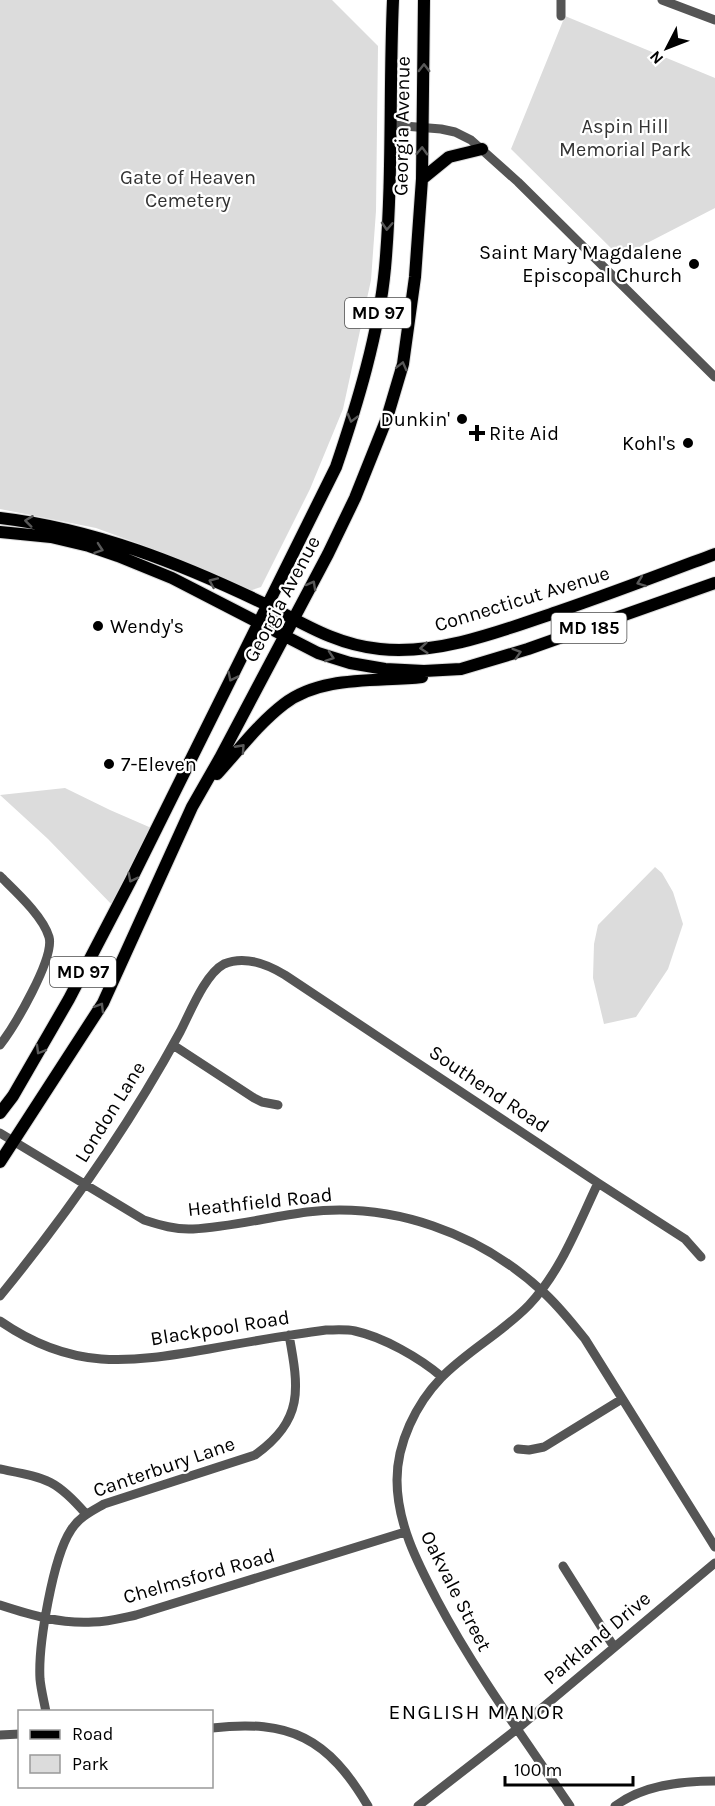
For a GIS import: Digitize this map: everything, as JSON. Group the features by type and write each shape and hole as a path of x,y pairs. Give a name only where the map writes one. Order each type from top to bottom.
{"main road":[{"name":"Georgia Avenue","path":"0,1113 13,1096 80,979 336,467 351,423 377,319 385,269 392,125 393,0"},
{"name":"Georgia Avenue","path":"0,1162 103,1003 192,807 294,621 355,498 387,417 403,364 415,277 422,179 424,0"},
{"path":"422,179 449,157 482,149"},
{"name":"Connecticut Avenue","path":"0,518 41,523 134,548 267,605 294,621 330,637 354,645 381,649 438,647 529,622 715,554"},
{"path":"0,532 51,537 89,546 172,578 259,621"},
{"name":"MD 185","path":"259,621 318,653 350,663 424,671 461,669 538,646 715,583"},
{"path":"202,791 267,719 285,704 308,691 330,685 430,676 461,669"}],"street":[{"path":"561,0 561,16"},
{"path":"662,0 715,20"},
{"path":"392,125 455,132 471,140 518,182 715,377"},
{"path":"0,876 43,925 48,934 50,947 29,998 0,1045"},
{"name":"London Lane","path":"0,1296 37,1251 85,1185 172,1045 208,980 223,965 236,960 251,961"},
{"name":"Southend Road","path":"251,961 272,967 285,975 686,1239 701,1257"},
{"path":"172,1045 254,1098 278,1105"},
{"name":"Heathfield Road","path":"0,1133 144,1220 170,1227 193,1229 309,1212 360,1211 432,1225 457,1235 504,1260 542,1290 585,1339 715,1547"},
{"name":"Oakvale Street","path":"570,1806 484,1681 453,1629 423,1574 405,1532 397,1492 400,1455 412,1418 421,1402 441,1377 527,1307 542,1290 555,1273 598,1183"},
{"name":"Blackpool Road","path":"0,1321 38,1344 77,1356 114,1361 150,1359 326,1330 354,1331 406,1353 428,1365 441,1377"},
{"name":"Canterbury Lane","path":"46,1710 40,1679 45,1619 61,1548 72,1528 86,1514 104,1504 255,1455 273,1442 290,1417 296,1396 296,1371 289,1335"},
{"path":"518,1449 543,1447 622,1399"},
{"path":"0,1469 55,1483 68,1493 86,1514"},
{"name":"Chelmsford Road","path":"0,1605 63,1622 95,1622 136,1616 405,1532"},
{"name":"Parkland Drive","path":"418,1806 517,1728 715,1563"},
{"path":"563,1566 614,1647"},
{"path":"213,1728 251,1725 280,1728 313,1743 339,1763 353,1780 368,1806"},
{"path":"0,1735 18,1734"},
{"path":"615,1806 625,1799 656,1787 695,1781 715,1781"}],"green space":[{"name":"Gate of Heaven Cemetery","path":"0,0 332,0 378,46 376,211 371,280 343,409 310,489 261,587 249,591 161,552 96,528 0,509"},
{"name":"Aspin Hill Memorial Park","path":"565,16 715,78 715,208 620,257 511,149"},
{"path":"65,788 156,830 116,909 48,839 0,795"},
{"path":"655,867 662,873 673,892 683,924 668,969 636,1017 604,1024 593,978 594,944 598,925"}],"place":[{"name":"Saint Mary Magdalene Episcopal Church","path":"694,264"},
{"name":"Dunkin'","path":"462,419"},
{"name":"Rite Aid","path":"477,433"},
{"name":"Kohl's","path":"688,443"},
{"name":"Wendy's","path":"98,626"},
{"name":"7-Eleven","path":"109,764"}],"district":[{"name":"ENGLISH MANOR","path":"477,1712"}]}
